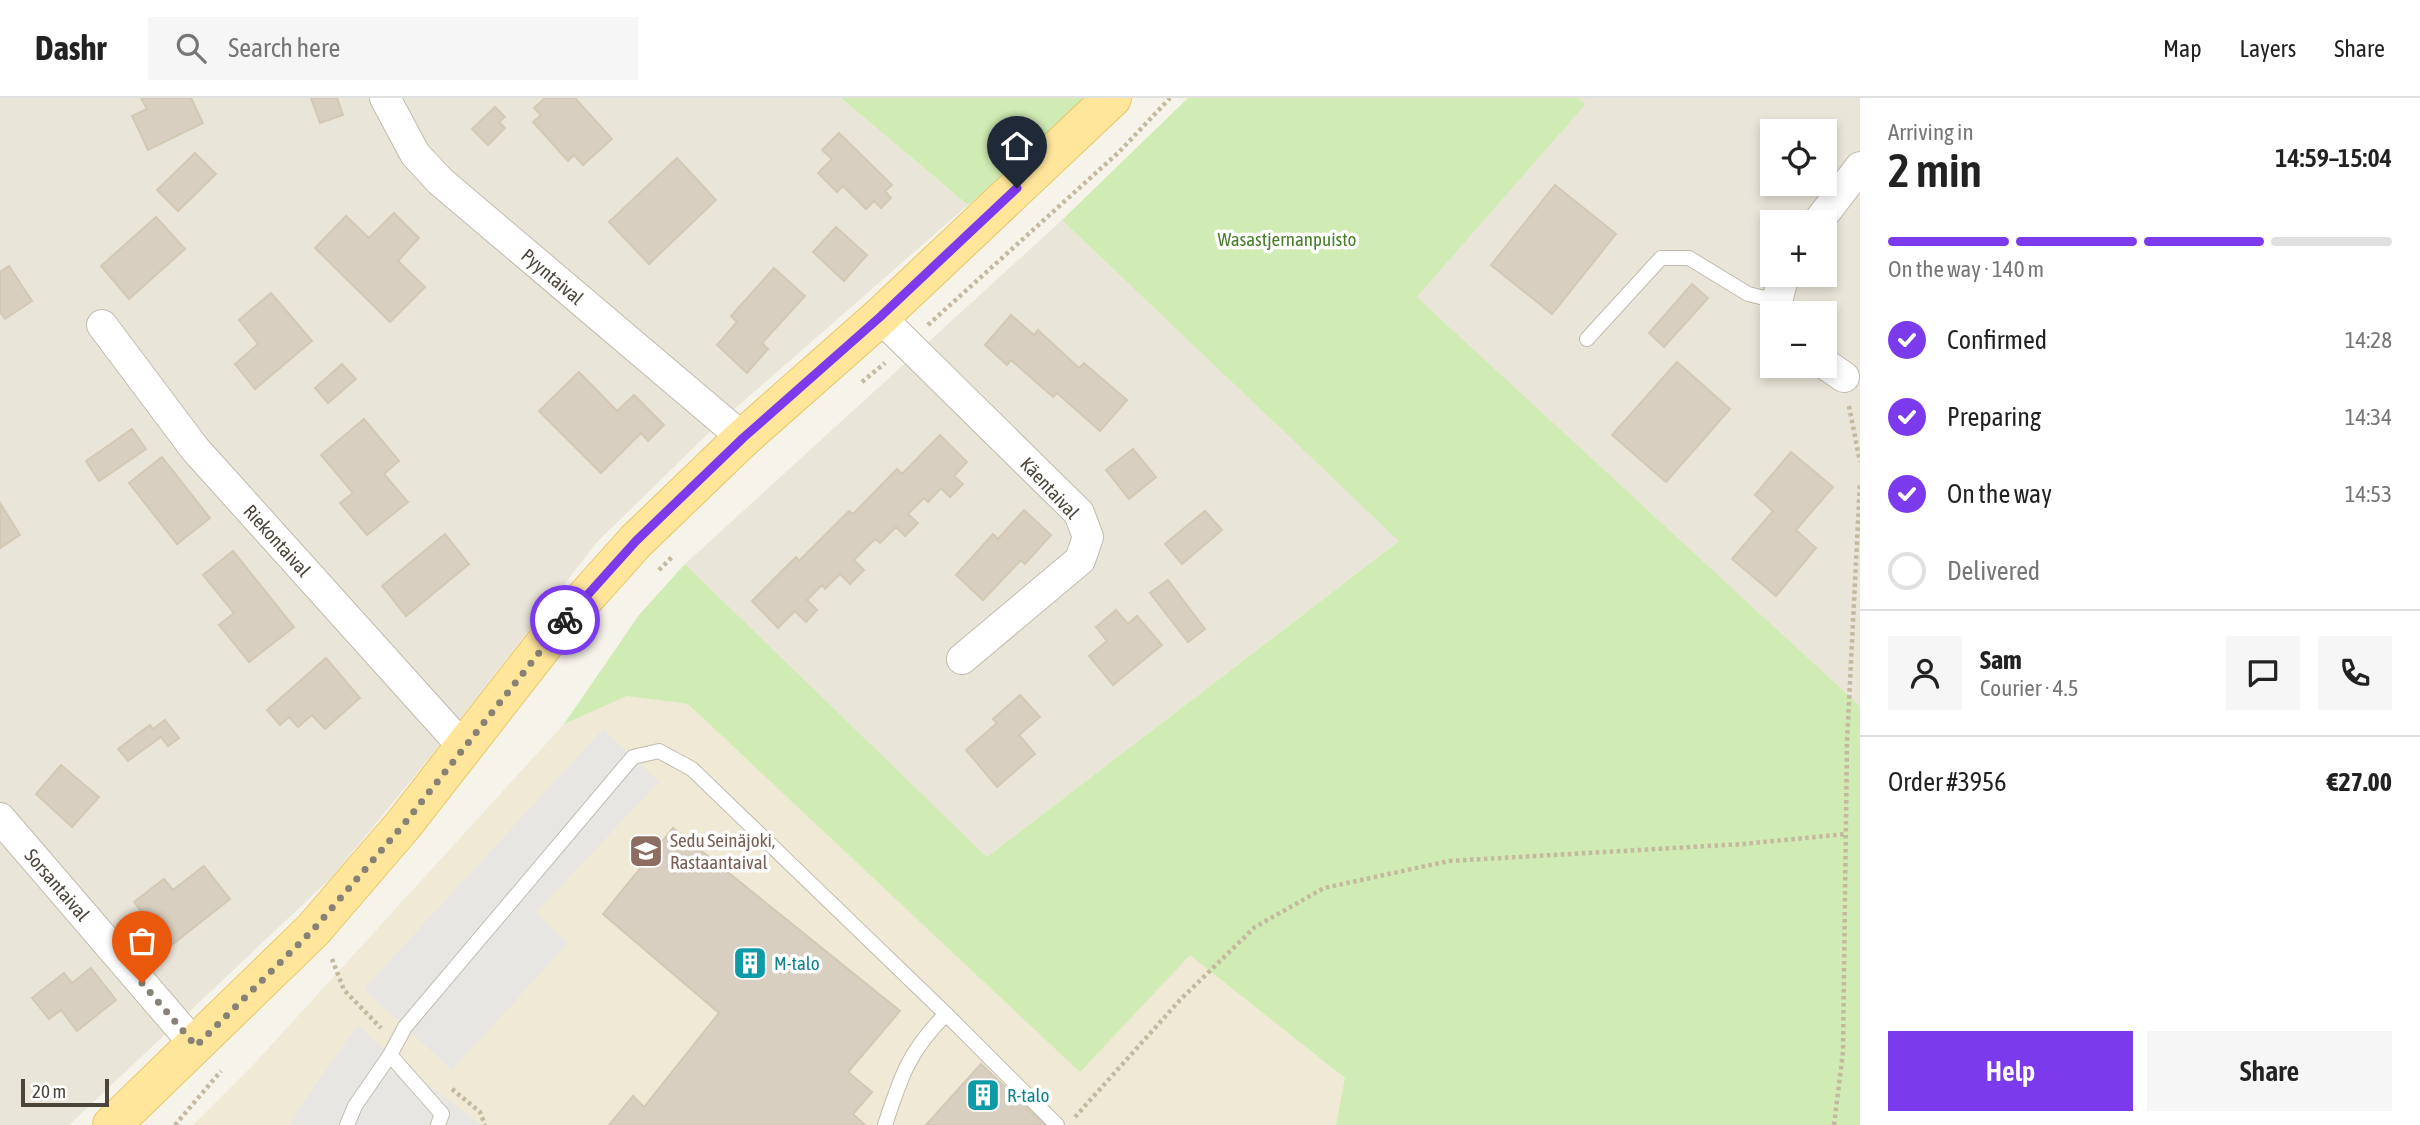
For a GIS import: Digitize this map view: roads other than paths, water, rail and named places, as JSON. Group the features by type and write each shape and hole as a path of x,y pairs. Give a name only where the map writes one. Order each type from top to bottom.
{"main road":[{"path":"112,1125 209,1057 465,749 558,628 636,541 743,438 880,317 1112,98"}],"street":[{"name":"Pyyntaival","path":"385,98 415,154 440,181 743,438"},
{"path":"1827,210 1860,167"},
{"name":"Käentaival","path":"880,317 1079,513 1088,537 1080,560 962,659"},
{"name":"Riekontaival","path":"102,325 195,449 465,749"},
{"name":"Sorsantaival","path":"0,818 209,1057"}],"lane":[{"path":"1587,339 1661,258 1689,258 1748,294 1781,296"},
{"path":"347,1125 355,1106 390,1055 404,1027 633,757 659,751 692,769 1057,1125"},
{"path":"885,1125 900,1080 919,1040 946,1014"},
{"path":"390,1055 440,1120 454,1125"}],"place":[{"name":"Sedu Seinäjoki, Rastaantaival","path":"646,851"},
{"name":"M-talo","path":"750,963"},
{"name":"R-talo","path":"983,1095"}],"park label":[{"name":"Wasastjernanpuisto","path":"1287,239"}]}
